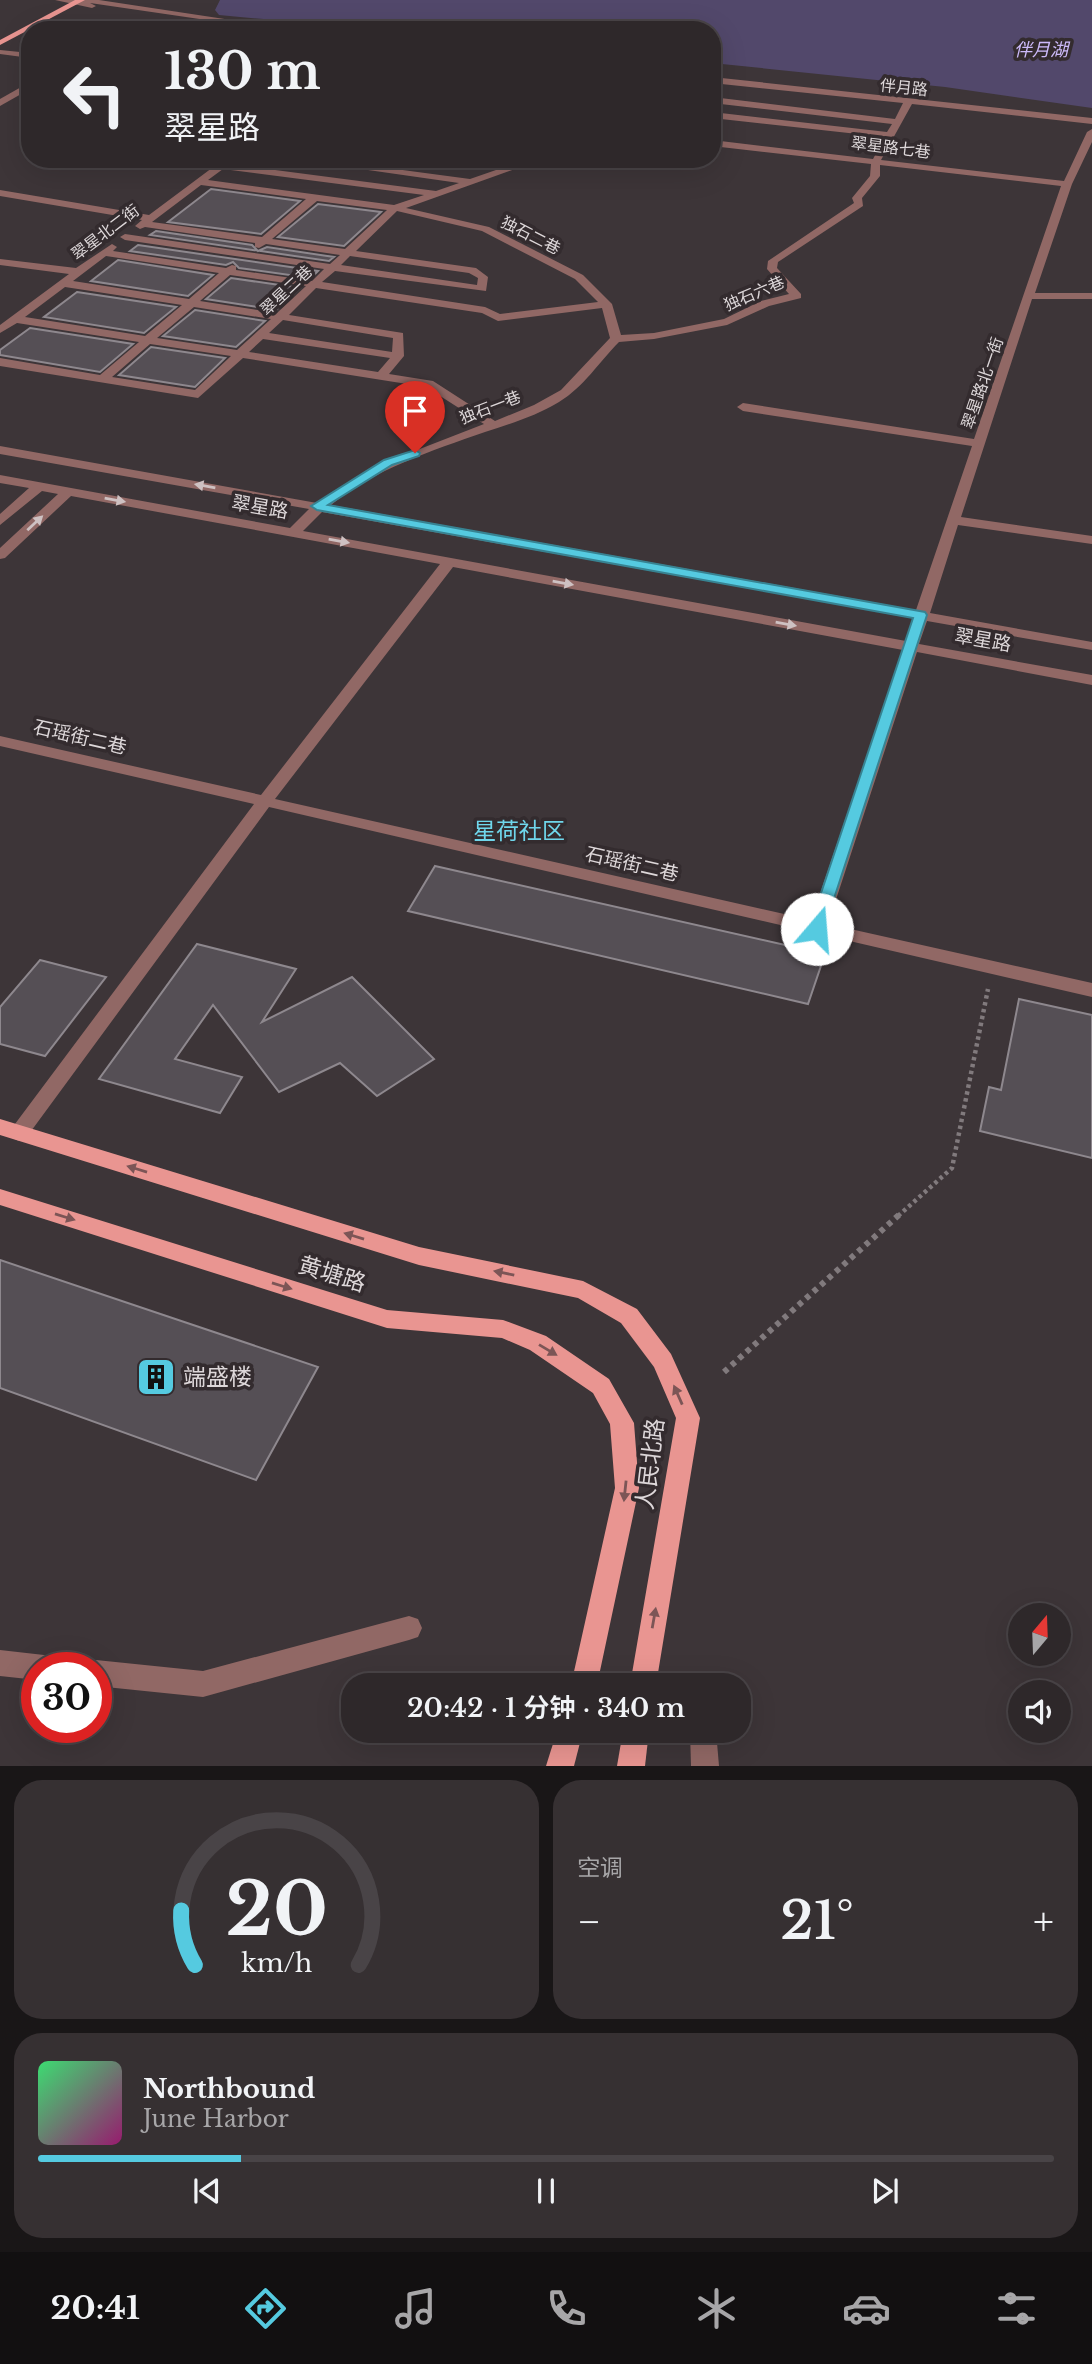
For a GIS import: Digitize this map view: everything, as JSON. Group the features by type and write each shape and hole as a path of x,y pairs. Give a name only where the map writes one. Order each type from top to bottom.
{"main road":[{"path":"10,26 60,0"},
{"path":"42,21 80,1"},
{"path":"0,43 21,32"},
{"name":"人民北路","path":"10,1130 419,1256 583,1290 629,1316 663,1361 688,1418 645,1673"},
{"name":"黄塘路","path":"0,1197 387,1319 503,1329 538,1343 601,1386 622,1423"},
{"name":"人民北路","path":"586,1673 627,1488 622,1423"},
{"path":"559,1766 566,1743"},
{"path":"631,1766 634,1743"}],"street":[{"path":"60,0 227,21"},
{"path":"80,1 201,21"},
{"path":"0,52 21,55"},
{"name":"伴月路","path":"721,78 1092,121"},
{"name":"伴月路","path":"721,78 1092,116"},
{"path":"761,125 787,88"},
{"path":"0,103 21,90"},
{"path":"721,101 898,121"},
{"path":"876,161 909,101"},
{"path":"721,117 761,125 891,135"},
{"name":"翠星路北一街","path":"817,929 1028,296 1067,184 1092,132"},
{"name":"翠星路七巷","path":"721,143 748,142 876,161 1067,184"},
{"name":"独石六巷","path":"617,339 654,336 727,322 765,303 797,296 772,269 773,261 859,204 857,198 875,176 876,161"},
{"name":"翠星北二街","path":"0,330 217,168"},
{"path":"265,168 438,194"},
{"path":"365,168 472,182"},
{"path":"501,168 509,169"},
{"path":"395,208 512,168"},
{"name":"独石二巷","path":"199,182 395,208 485,229 579,277 606,304 617,339"},
{"path":"0,192 264,241 472,270 483,277 482,289 125,237"},
{"path":"0,362 102,379 315,198"},
{"name":"翠星二巷","path":"102,379 198,394 395,208"},
{"path":"104,253 485,310 498,318 606,304"},
{"path":"0,262 79,272"},
{"path":"64,283 399,335 398,356 381,376"},
{"path":"1028,296 1092,296"},
{"path":"15,319 429,383 494,425"},
{"path":"261,335 398,356"},
{"name":"独石一巷","path":"293,533 317,506 388,462 494,425 556,399 581,380 599,354 617,339"},
{"path":"743,407 978,443"},
{"name":"翠星路","path":"0,450 1092,646"},
{"name":"翠星路","path":"0,479 1092,680"},
{"path":"0,521 39,486"},
{"path":"0,555 69,491"},
{"path":"953,520 1092,540"},
{"path":"10,1130 449,562"},
{"name":"石瑶街二巷","path":"0,741 1092,990"},
{"path":"112,1675 204,1684 409,1628"},
{"path":"0,1663 21,1665"},
{"path":"704,1743 705,1766"}],"path":[{"path":"724,1372 952,1168 992,967"}],"water":[{"name":"伴月湖","path":"220,0 1092,0 1092,108 945,87 721,64 721,21 281,21 219,15 215,10"}],"building":[{"path":"211,189 300,201 261,234 168,222"},
{"path":"318,204 381,212 344,246 278,237"},
{"path":"156,231 252,245 258,251 150,235"},
{"path":"138,245 318,271 311,278 239,268 233,262 226,265 130,251"},
{"path":"267,247 334,257 329,261 259,251"},
{"path":"118,260 213,275 188,296 91,281"},
{"path":"231,278 300,288 276,310 206,299"},
{"path":"77,292 176,307 144,333 44,317"},
{"path":"195,310 265,321 236,347 163,336"},
{"path":"30,328 133,344 100,372 0,355 0,350"},
{"path":"151,347 225,358 195,387 119,375"},
{"path":"435,866 825,954 808,1004 408,911"},
{"path":"197,944 296,969 262,1022 352,977 434,1059 377,1096 340,1063 279,1092 213,1005 175,1059 242,1077 220,1113 99,1079"},
{"path":"40,960 106,977 45,1056 0,1044 0,1007"},
{"path":"1019,999 1092,1015 1092,1158 980,1131 989,1087 1001,1090"},
{"name":"端盛楼","path":"0,1260 318,1367 256,1480 0,1388"}],"place":[{"name":"端盛楼","path":"156,1377"}],"district":[{"name":"星荷社区","path":"519,831"}],"route":[{"path":"415,453 388,462 317,506 920,615 817,929"}]}
